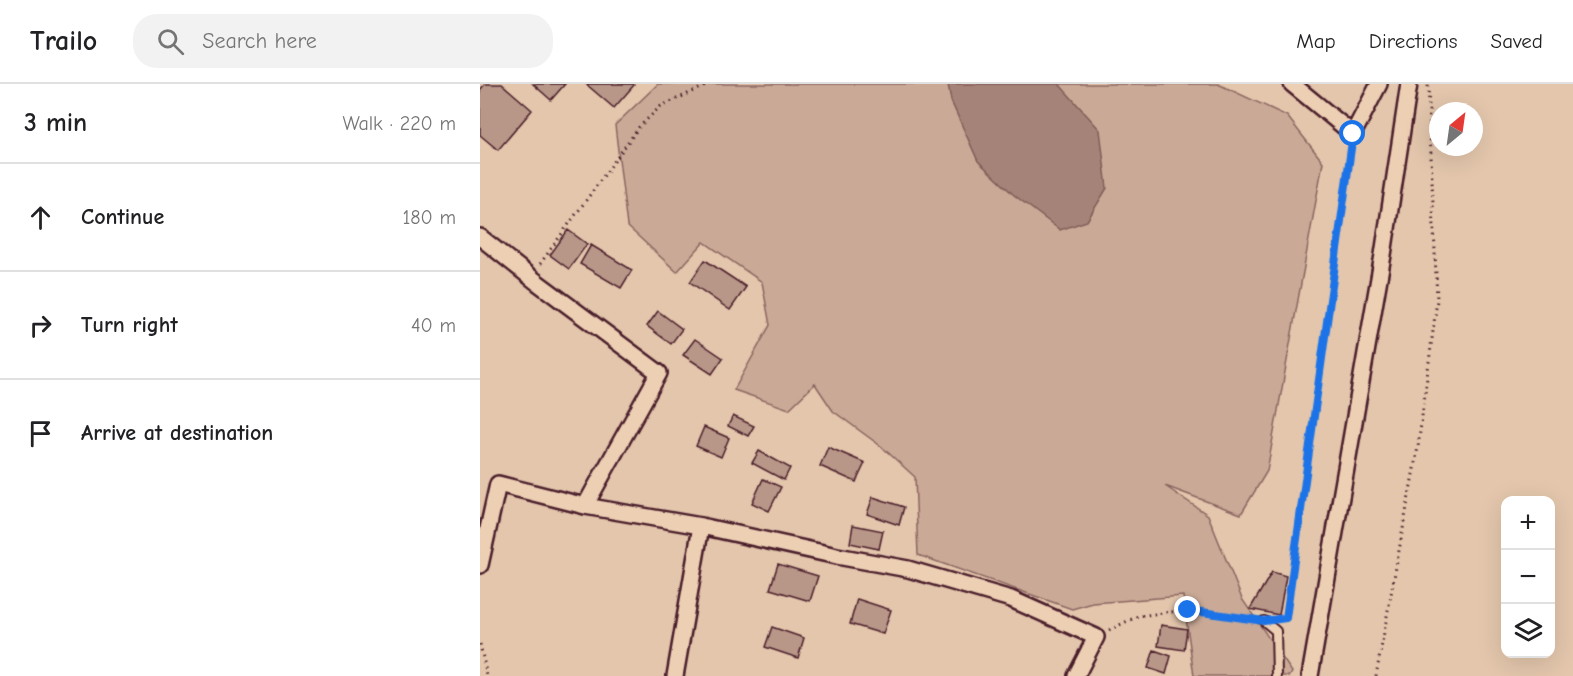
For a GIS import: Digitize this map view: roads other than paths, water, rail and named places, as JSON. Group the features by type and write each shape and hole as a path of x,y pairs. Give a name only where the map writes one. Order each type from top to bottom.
{"street":[{"path":"1292,84 1353,134 1379,84"},
{"path":"1310,676 1383,255 1409,84"},
{"path":"480,237 660,373 585,506"},
{"path":"480,566 498,484 585,506 700,526 908,569 1011,599 1096,637 1076,676"},
{"path":"675,676 700,526"}],"lane":[{"path":"1264,621 1276,631 1277,676"}]}
